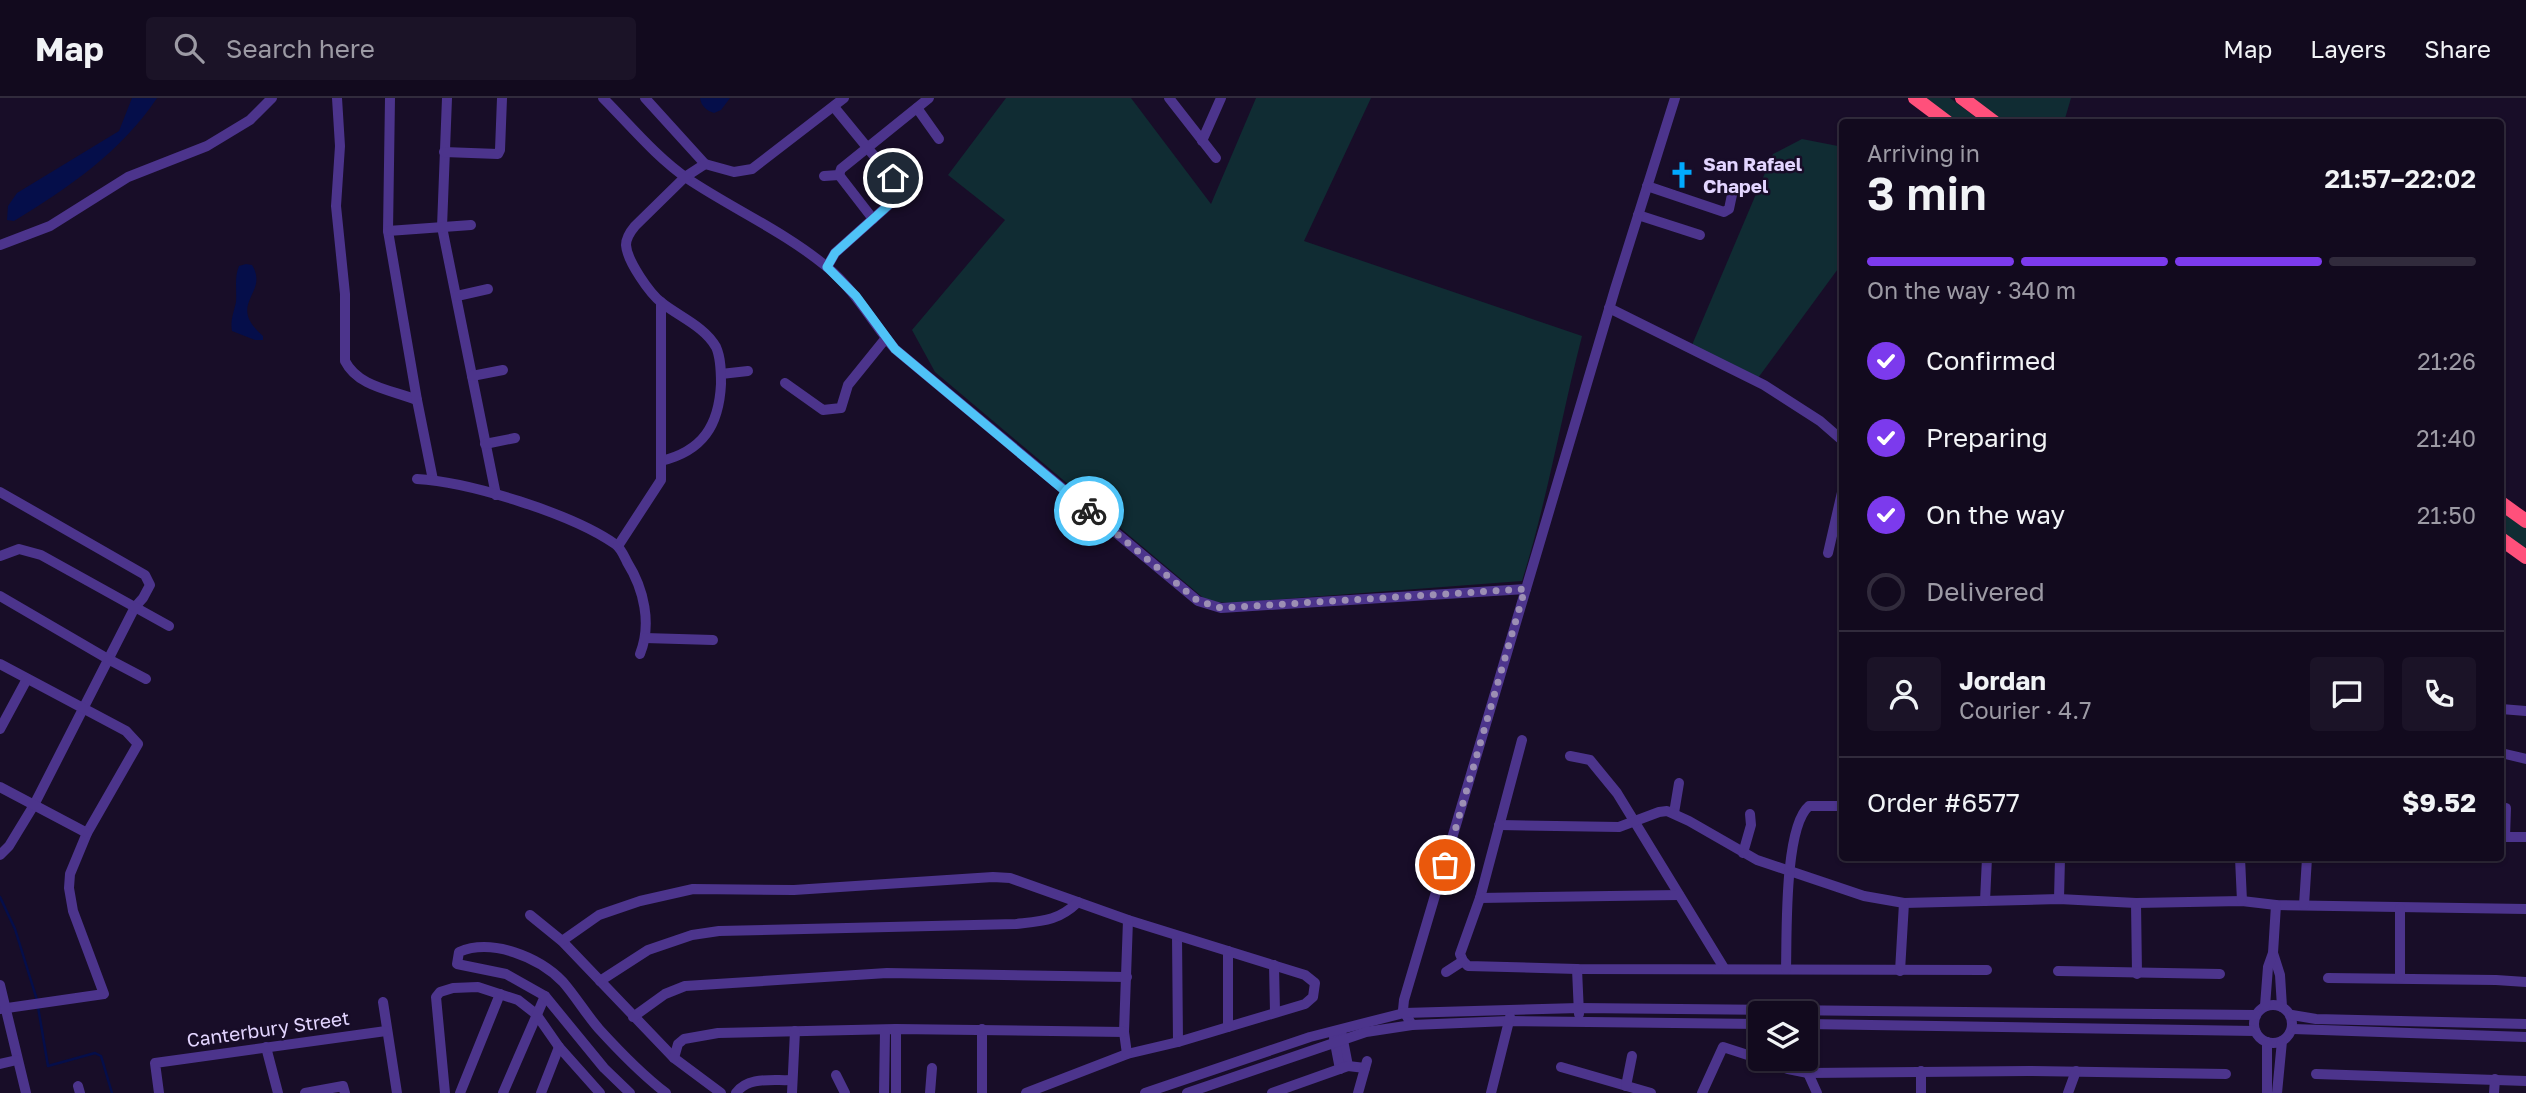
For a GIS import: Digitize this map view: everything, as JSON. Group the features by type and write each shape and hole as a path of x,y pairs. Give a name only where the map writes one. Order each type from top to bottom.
{"highway":[{"path":"1915,98 1943,119"},
{"path":"1962,98 1990,119"},
{"path":"2504,505 2526,521"},
{"path":"2504,540 2526,557"}],"street":[{"path":"0,245 50,226 128,177 207,146 250,120 272,98"},
{"path":"337,98 340,145 336,206 345,294 345,361 349,370 360,380 417,400"},
{"path":"390,98 388,231 433,480"},
{"path":"447,98 442,227 496,495"},
{"path":"444,152 498,154 502,98"},
{"path":"603,98 685,177 751,216 827,267 856,296 895,349 1198,601 1221,608 1525,589"},
{"path":"645,98 705,164 734,172 752,169 844,98"},
{"path":"839,175 841,169 929,98"},
{"path":"1169,98 1216,158"},
{"path":"1202,141 1221,98"},
{"path":"1412,1025 1404,1013 1404,1000 1609,308 1675,98"},
{"path":"827,267 835,253 892,202 898,193 898,185 834,107"},
{"path":"917,108 939,139"},
{"path":"661,461 682,454 698,444 710,430 720,403 721,374 716,347 689,320 661,302 642,280 626,245 628,235 635,226 685,177 705,164"},
{"path":"824,176 839,175"},
{"path":"839,175 873,219"},
{"path":"1647,186 1724,212 1729,209 1734,190"},
{"path":"1638,215 1700,234"},
{"path":"388,231 471,225"},
{"path":"457,296 488,289"},
{"path":"618,546 661,480 661,302"},
{"path":"1609,308 1764,385 1820,421 1839,438"},
{"path":"785,383 823,410 841,408 848,385 886,338"},
{"path":"471,376 503,370"},
{"path":"721,374 748,371"},
{"path":"485,444 515,438"},
{"path":"417,479 433,480 496,495 564,517 618,546 638,582 645,618 645,638 640,654"},
{"path":"0,492 145,575 150,585 135,607 82,707 34,805 9,846 0,855"},
{"path":"1828,553 1839,505"},
{"path":"0,556 19,549 41,555 169,626"},
{"path":"0,596 146,679"},
{"path":"645,638 713,640"},
{"path":"0,664 125,731 138,744 88,833 71,874 69,888 79,930 104,994 3,1009"},
{"path":"1,726 27,679"},
{"path":"2504,709 2526,711"},
{"path":"1522,740 1479,898 1460,954 1468,966 1577,969 1987,970"},
{"path":"2504,754 2526,759"},
{"path":"1570,756 1590,760 1597,766 1724,968"},
{"path":"1674,813 1679,783"},
{"path":"0,787 88,833"},
{"path":"1786,969 1789,870 1804,810 1817,805 1839,806"},
{"path":"2504,827 2506,808"},
{"path":"1499,825 1619,827 1659,812 1674,813 1743,853 1864,896 1904,903 2059,899 2136,903 2242,901 2276,905 2526,909"},
{"path":"1743,853 1751,825 1751,814"},
{"path":"2504,837 2526,837"},
{"path":"1985,901 1987,861"},
{"path":"2059,899 2060,861"},
{"path":"2240,861 2242,901"},
{"path":"2304,905 2307,861"},
{"path":"562,941 598,915 640,901 693,889 794,890 1010,878 1128,920 1311,977 1316,986 1310,1001 1178,1042 1127,1054 1026,1093"},
{"path":"1479,898 1679,895"},
{"path":"600,981 648,950 681,938 719,931 1016,924 1047,921 1065,915 1079,902"},
{"path":"1900,971 1904,903"},
{"path":"2136,903 2137,974"},
{"path":"2265,1006 2268,967 2273,953 2276,905"},
{"path":"2400,908 2400,978"},
{"path":"530,915 562,941 674,1058 721,1093"},
{"path":"1127,1054 1124,1032 1128,920"},
{"path":"1177,936 1178,1042"},
{"path":"630,1093 540,993 506,974 457,964 459,952 482,947 516,952 544,967 561,980 620,1052 666,1093"},
{"path":"1228,951 1228,1027"},
{"path":"2273,953 2280,975 2282,1007 2291,1016 2293,1029"},
{"path":"1446,972 1463,961"},
{"path":"1274,965 1275,1012"},
{"path":"1577,969 1578,1021"},
{"path":"2058,971 2220,974"},
{"path":"632,1017 665,994 685,986 887,973 1127,976"},
{"path":"2328,978 2526,982"},
{"path":"0,985 3,1009 26,1093"},
{"path":"445,1093 436,997 445,990 460,987 478,987 518,1000 532,1011 559,1048 600,1093"},
{"path":"503,1093 540,993"},
{"path":"460,1093 500,994"},
{"path":"383,1002 397,1093"},
{"path":"1145,1093 1310,1037 1579,1008 2255,1014 2265,1006 2282,1007"},
{"path":"1187,1093 1338,1035 1404,1013 1510,1015 1578,1021 1748,1024"},
{"path":"2255,1014 2255,1031 2261,1039 2267,1042 2282,1041"},
{"path":"1491,1093 1510,1015"},
{"path":"2291,1016 2316,1019 2526,1024"},
{"path":"1818,1024 2255,1031"},
{"path":"674,1058 678,1044 684,1039 718,1033 896,1029 1124,1032"},
{"path":"896,1029 896,1093"},
{"path":"982,1029 982,1093"},
{"path":"2277,1093 2282,1041 2293,1029 2526,1037"},
{"name":"Canterbury Street","path":"159,1093 155,1063 386,1031"},
{"path":"792,1093 795,1031"},
{"path":"884,1093 885,1031"},
{"path":"1338,1035 1344,1067"},
{"path":"2267,1042 2267,1093"},
{"path":"266,1047 278,1093"},
{"path":"1702,1093 1723,1047 1748,1055"},
{"path":"541,1093 559,1048"},
{"path":"1626,1086 1632,1056"},
{"path":"0,1063 17,1060"},
{"path":"1272,1093 1292,1090 1344,1067 1366,1065 1358,1093"},
{"path":"1561,1067 1651,1093"},
{"path":"930,1093 933,1068"},
{"path":"1798,1071 2226,1074"},
{"path":"1921,1071 1921,1093"},
{"path":"2068,1093 2076,1071"},
{"path":"1808,1073 1817,1093"},
{"path":"2316,1074 2526,1081"},
{"path":"836,1075 845,1093"},
{"path":"2494,1093 2495,1079"},
{"path":"736,1093 742,1085 753,1081 792,1080"},
{"path":"583,1093 588,1081"},
{"path":"305,1093 343,1086 345,1093"}],"green space":[{"path":"1006,98 1131,98 1211,204 1256,98 1371,98 1304,241 1582,336 1522,581 1230,603 1207,601 935,372 912,330 1005,220 948,175"},
{"path":"1921,98 1950,98 1978,119 1949,119"},
{"path":"1965,98 2071,98 2065,119 1995,119"},
{"path":"1802,139 1839,146 1839,267 1758,378 1692,345 1773,154"},
{"path":"2504,510 2526,527 2526,550 2504,533"}],"shaded area":[{"path":"132,98 157,98 127,135 92,167 14,221 7,220 8,206 17,193 119,131"},
{"path":"700,98 730,98 721,110 714,113 705,108"},
{"path":"252,265 256,275 248,315 263,340 255,340 232,331 237,270 239,266"}],"waterway":[{"path":"0,897 15,929 37,1000"},
{"path":"38,1007 48,1066 95,1053 101,1056 112,1093"}],"way so far":[{"path":"1089,511 1198,601 1208,606 1221,608 1525,589 1445,865"}],"place":[{"name":"San Rafael Chapel","path":"1682,175"}],"route":[{"path":"893,178 898,185 898,193 892,202 835,253 827,267 856,296 895,349 1089,511"}]}
